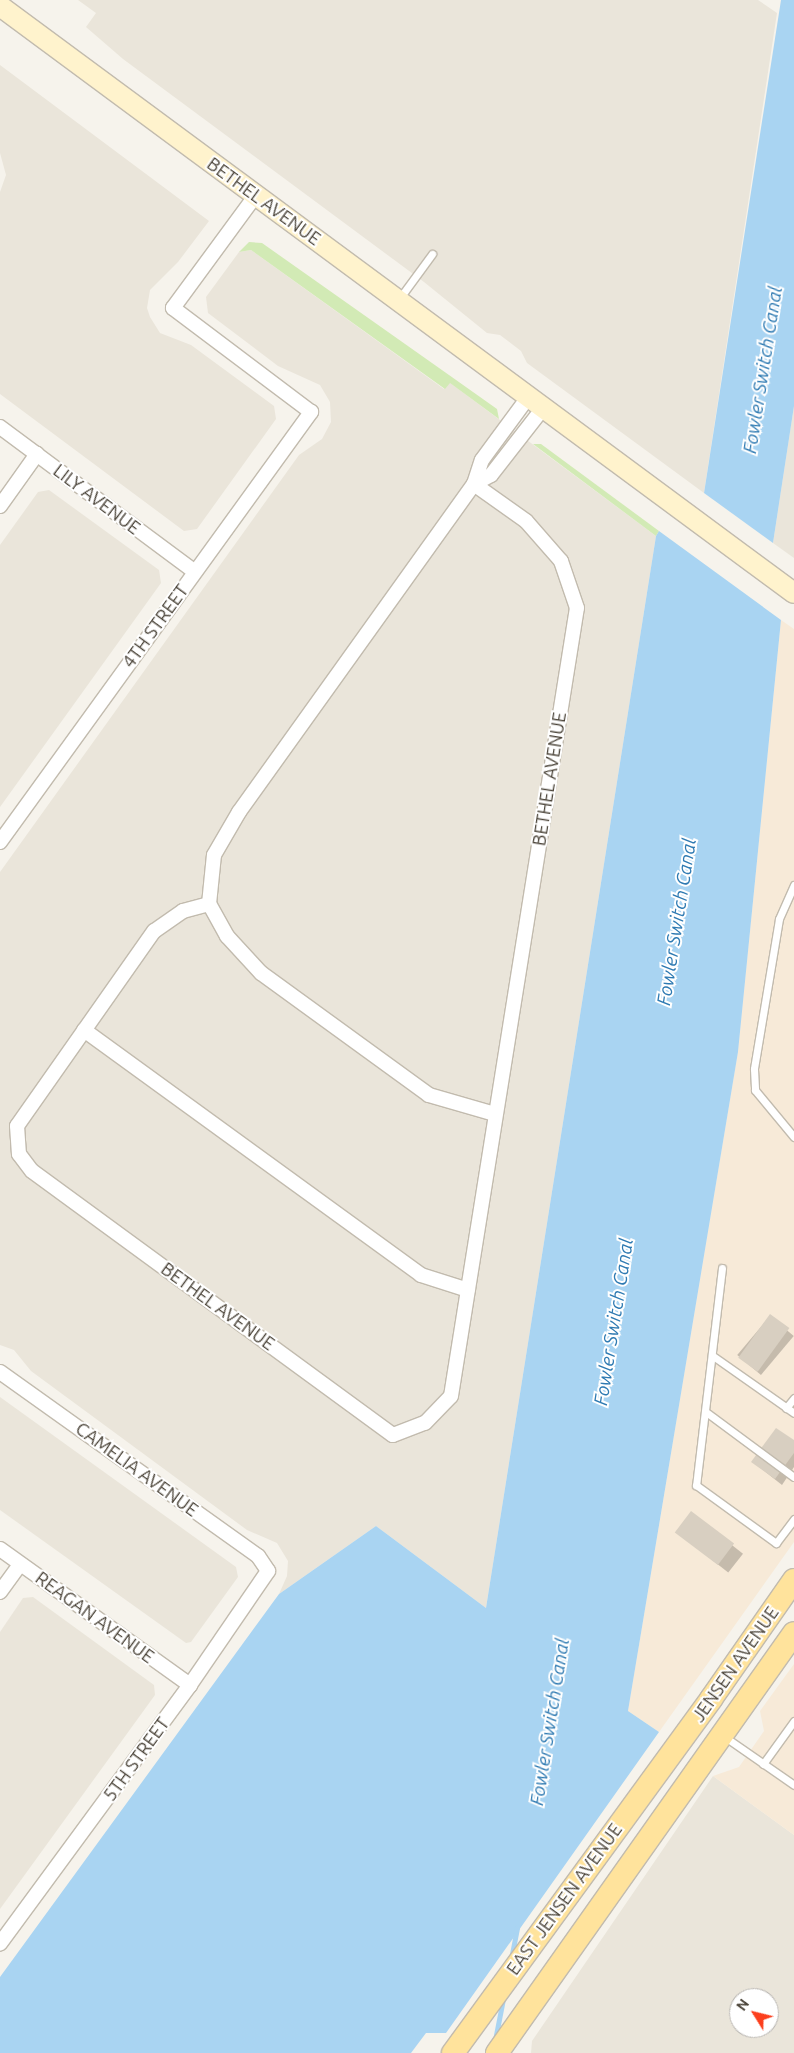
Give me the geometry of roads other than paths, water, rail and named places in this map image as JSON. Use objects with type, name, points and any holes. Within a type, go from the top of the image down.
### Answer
[{"type":"main road","name":"BETHEL AVENUE","points":[[6,7],[256,195],[794,593]]},
{"type":"main road","points":[[723,1735],[716,1723],[720,1707],[780,1621],[794,1581]]},
{"type":"main road","name":"JENSEN AVENUE","points":[[676,1747],[794,1581]]},
{"type":"main road","name":"JENSEN AVENUE","points":[[700,1767],[794,1633]]},
{"type":"main road","name":"EAST JENSEN AVENUE","points":[[453,2053],[545,1924],[676,1747]]},
{"type":"main road","name":"EAST JENSEN AVENUE","points":[[497,2053],[700,1767]]},
{"type":"street","name":"4TH STREET","points":[[0,842],[194,571],[311,412],[173,308],[256,195]]},
{"type":"street","points":[[495,1114],[429,1095],[262,973],[227,936],[209,904],[214,856],[239,812],[474,484],[491,475],[536,401]]},
{"type":"street","name":"LILY AVENUE","points":[[0,427],[194,571]]},
{"type":"street","points":[[0,506],[37,454]]},
{"type":"street","name":"BETHEL AVENUE","points":[[209,904],[183,911],[154,931],[17,1126],[19,1154],[32,1171],[392,1435],[425,1423],[451,1396],[577,608],[561,560],[526,521],[474,484]]},
{"type":"street","points":[[84,1030],[421,1275],[468,1290]]},
{"type":"street","name":"CAMELIA AVENUE","points":[[0,1372],[258,1556],[268,1571]]},
{"type":"street","name":"REAGAN AVENUE","points":[[0,1549],[190,1685]]},
{"type":"street","points":[[0,1592],[20,1564]]},
{"type":"street","name":"5TH STREET","points":[[0,1944],[190,1685],[268,1571]]},
{"type":"lane","points":[[398,300],[432,254]]},
{"type":"lane","points":[[794,885],[779,919],[754,1069],[755,1090],[794,1137]]},
{"type":"lane","points":[[722,1268],[713,1356],[696,1485],[776,1543],[794,1519]]},
{"type":"lane","points":[[713,1356],[794,1413]]},
{"type":"lane","points":[[786,1408],[794,1398]]},
{"type":"lane","points":[[706,1412],[794,1477]]},
{"type":"lane","points":[[764,1764],[794,1721]]},
{"type":"lane","points":[[723,1735],[794,1786]]},
{"type":"water","points":[[781,0],[794,0],[794,406],[773,543],[704,493]]},
{"type":"water","points":[[659,531],[781,620],[738,1052],[628,1711],[659,1732],[446,2033],[426,2033],[411,2053],[0,2053],[0,1977],[279,1594],[376,1526],[486,1608],[656,536]]},
{"type":"waterway","name":"Fowler Switch Canal","points":[[511,1959],[517,1928]]},
{"type":"waterway","name":"Fowler Switch Canal","points":[[495,2040],[503,1999]]}]
